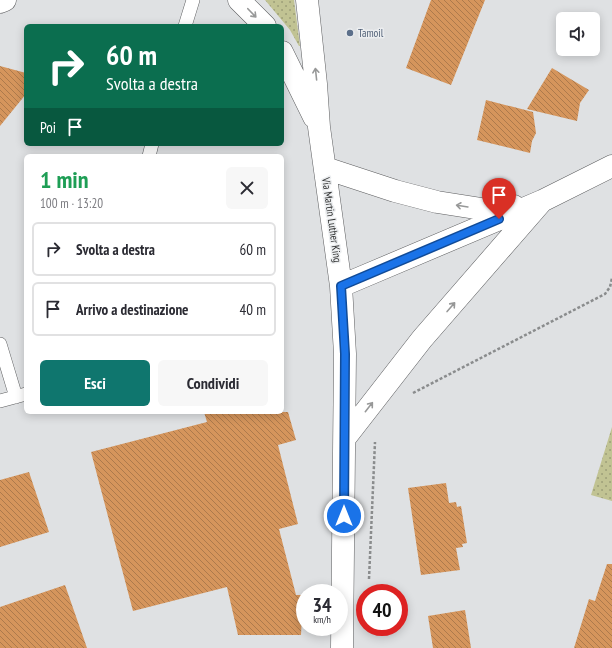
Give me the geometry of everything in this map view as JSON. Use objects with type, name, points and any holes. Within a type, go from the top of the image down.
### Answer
[{"type":"street","points":[[0,2],[5,0]]},
{"type":"street","points":[[239,0],[263,24]]},
{"type":"street","points":[[307,0],[316,76],[319,127]]},
{"type":"street","points":[[284,56],[319,127]]},
{"type":"street","name":"Via Martin Luther King","points":[[319,127],[341,286],[345,354],[342,648]]},
{"type":"street","points":[[341,286],[542,201],[612,166]]},
{"type":"street","points":[[325,168],[395,192],[437,202],[474,208],[488,210],[542,201]]},
{"type":"street","points":[[345,438],[422,339],[542,201]]},
{"type":"lane","points":[[186,24],[192,0]]},
{"type":"lane","points":[[0,344],[21,395],[0,401]]},
{"type":"path","points":[[410,395],[605,294],[610,287],[612,278]]},
{"type":"path","points":[[369,584],[375,438]]},
{"type":"green space","points":[[265,0],[294,0],[300,46],[290,30]]},
{"type":"green space","points":[[612,427],[612,501],[591,495]]},
{"type":"building","points":[[431,0],[485,0],[451,85],[406,68]]},
{"type":"building","points":[[0,66],[24,72],[24,96],[0,126]]},
{"type":"building","points":[[552,68],[589,90],[580,103],[577,121],[527,109]]},
{"type":"building","points":[[486,100],[533,112],[536,133],[532,141],[530,153],[477,140]]},
{"type":"building","points":[[284,412],[288,412],[296,440],[278,445],[298,524],[279,529],[296,595],[296,635],[238,635],[227,587],[133,611],[91,452],[207,422],[205,414],[284,414]]},
{"type":"building","points":[[29,472],[49,532],[0,547],[0,480]]},
{"type":"building","points":[[446,483],[449,503],[456,502],[457,507],[461,506],[467,543],[462,544],[463,547],[456,548],[460,570],[421,575],[408,488]]},
{"type":"building","points":[[607,564],[612,564],[612,648],[574,648],[589,599],[595,601]]},
{"type":"building","points":[[65,585],[87,648],[0,648],[0,607]]},
{"type":"building","points":[[465,610],[471,648],[433,648],[428,616]]},
{"type":"place","name":"Tamoil","points":[[350,33]]},
{"type":"route","points":[[344,516],[345,354],[341,286],[499,219]]}]
